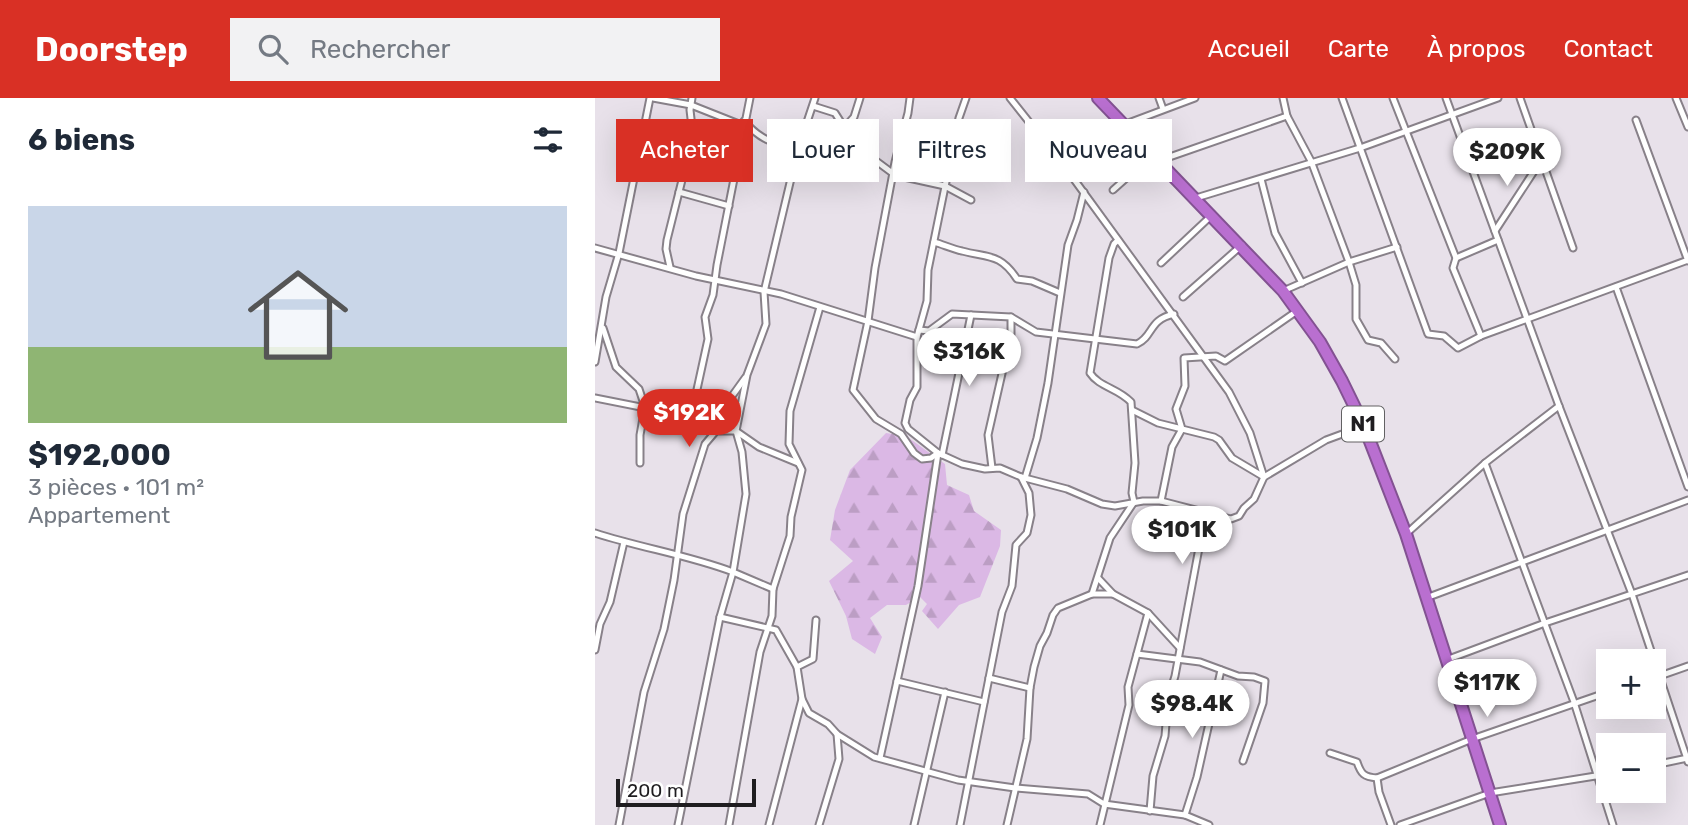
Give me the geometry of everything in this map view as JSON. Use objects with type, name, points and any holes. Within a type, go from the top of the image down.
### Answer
[{"type":"highway","name":"N1","points":[[1098,98],[1117,119]]},
{"type":"highway","name":"N1","points":[[1172,175],[1242,246],[1299,310],[1325,351],[1364,426],[1406,534],[1500,825]]},
{"type":"street","points":[[595,362],[606,297],[619,253],[651,98],[692,102],[732,119]]},
{"type":"street","points":[[747,119],[750,98]]},
{"type":"street","points":[[808,119],[814,98]]},
{"type":"street","points":[[852,119],[860,98]]},
{"type":"street","points":[[906,119],[910,98]]},
{"type":"street","points":[[966,98],[959,118],[928,270],[927,301],[918,334],[916,387],[909,400],[905,424],[908,429],[940,454],[962,464],[985,469],[1000,468],[1023,478],[1067,489],[1102,505],[1161,501],[1231,519],[1239,516],[1254,499],[1264,477],[1326,439],[1364,426]]},
{"type":"street","points":[[1010,98],[1027,119]]},
{"type":"street","points":[[1159,98],[1163,109]]},
{"type":"street","points":[[1138,119],[1195,98]]},
{"type":"street","points":[[1283,98],[1286,117],[1311,161],[1349,262],[1356,285],[1356,319],[1368,340],[1381,343],[1395,359]]},
{"type":"street","points":[[1342,98],[1428,334],[1444,336],[1458,348],[1481,336],[1688,261],[1636,120]]},
{"type":"street","points":[[1393,98],[1456,258],[1453,268],[1481,336]]},
{"type":"street","points":[[1446,98],[1559,406],[1632,594],[1649,649]]},
{"type":"street","points":[[1196,198],[1360,148],[1498,98]]},
{"type":"street","points":[[1520,98],[1573,248]]},
{"type":"street","points":[[1676,98],[1688,127]]},
{"type":"street","points":[[670,267],[667,240],[693,136],[692,102]]},
{"type":"street","points":[[813,106],[835,113],[839,119]]},
{"type":"street","points":[[1172,153],[1286,117]]},
{"type":"street","points":[[1495,231],[1542,159]]},
{"type":"street","points":[[1261,179],[1275,233],[1302,283]]},
{"type":"street","points":[[691,417],[708,339],[705,317],[716,280],[734,182]]},
{"type":"street","points":[[678,825],[720,617],[733,572],[746,494],[742,452],[736,431],[747,375],[766,324],[764,292],[790,182]]},
{"type":"street","points":[[893,182],[853,390],[876,419],[901,434],[914,453],[922,459],[940,454]]},
{"type":"street","points":[[927,182],[945,186],[971,200]]},
{"type":"street","points":[[1076,182],[1229,392],[1250,433],[1264,477]]},
{"type":"street","points":[[1113,190],[1124,182]]},
{"type":"street","points":[[679,192],[729,206]]},
{"type":"street","points":[[960,825],[1002,612],[1012,586],[1016,545],[1027,533],[1031,515],[1023,478],[1039,427],[1068,245],[1084,192]]},
{"type":"street","points":[[1161,263],[1212,215]]},
{"type":"street","points":[[1093,594],[1110,538],[1134,502],[1132,493],[1135,463],[1131,402],[1119,390],[1095,381],[1090,373],[1109,258],[1118,240]]},
{"type":"street","points":[[1456,258],[1498,240]]},
{"type":"street","points":[[934,242],[961,251],[991,256],[1002,261],[1017,279],[1032,281],[1060,293]]},
{"type":"street","points":[[1183,297],[1242,246]]},
{"type":"street","points":[[1283,291],[1349,262],[1397,247]]},
{"type":"street","points":[[595,248],[764,292],[781,294],[918,334],[929,331],[951,314],[1011,317],[1036,332],[1137,344],[1143,341],[1155,322],[1174,314]]},
{"type":"street","points":[[1616,287],[1688,487]]},
{"type":"street","points":[[729,825],[760,652],[772,616],[773,589],[790,536],[791,517],[802,470],[789,444],[790,411],[820,307]]},
{"type":"street","points":[[1161,501],[1172,447],[1182,429],[1176,409],[1185,386],[1184,358],[1216,356],[1225,360],[1299,310]]},
{"type":"street","points":[[880,758],[918,586],[940,454],[971,315]]},
{"type":"street","points":[[992,468],[988,435],[1011,334],[1011,317]]},
{"type":"street","points":[[602,326],[616,367],[639,389],[645,407],[640,435],[640,463]]},
{"type":"street","points":[[619,825],[644,692],[664,629],[683,514],[705,444],[716,431],[716,417],[747,375]]},
{"type":"street","points":[[595,398],[691,417],[716,431],[736,431],[759,447],[798,463]]},
{"type":"street","points":[[1406,534],[1485,463],[1559,406]]},
{"type":"street","points":[[1132,410],[1158,422],[1214,437],[1232,458],[1264,477]]},
{"type":"street","points":[[1485,463],[1574,702],[1596,770]]},
{"type":"street","points":[[1426,598],[1688,500]]},
{"type":"street","points":[[1150,811],[1153,776],[1165,736],[1168,699],[1202,533],[1215,515]]},
{"type":"street","points":[[595,533],[677,554],[733,572],[773,589]]},
{"type":"street","points":[[595,650],[624,542]]},
{"type":"street","points":[[1446,660],[1545,623],[1688,575]]},
{"type":"street","points":[[1098,578],[1113,594],[1148,613],[1180,648]]},
{"type":"street","points":[[1007,825],[1027,739],[1030,688],[1040,646],[1053,615],[1058,608],[1093,594],[1113,594]]},
{"type":"street","points":[[1100,825],[1129,705],[1128,687],[1148,613]]},
{"type":"street","points":[[720,617],[776,630],[797,667],[802,698],[809,713],[828,724],[837,734],[880,758],[969,781],[1088,794],[1104,804],[1185,816],[1209,825]]},
{"type":"street","points":[[797,667],[813,659],[816,620]]},
{"type":"street","points":[[1137,654],[1200,662],[1238,676],[1265,681],[1267,685],[1263,703],[1243,761]]},
{"type":"street","points":[[1666,674],[1688,666]]},
{"type":"street","points":[[1185,816],[1221,670]]},
{"type":"street","points":[[989,678],[1030,688]]},
{"type":"street","points":[[897,681],[984,702]]},
{"type":"street","points":[[915,825],[945,692]]},
{"type":"street","points":[[1330,753],[1357,762],[1361,773],[1366,777],[1377,778],[1472,739],[1596,696]]},
{"type":"street","points":[[769,825],[802,698]]},
{"type":"street","points":[[1666,701],[1688,760],[1666,763]]},
{"type":"street","points":[[819,825],[839,759],[837,734]]},
{"type":"street","points":[[1400,825],[1490,793],[1596,776]]},
{"type":"street","points":[[1377,778],[1391,825]]},
{"type":"street","points":[[1606,803],[1613,825]]},
{"type":"green space","points":[[886,433],[906,436],[945,464],[947,485],[969,495],[974,511],[1001,530],[1000,546],[980,597],[959,605],[938,629],[922,611],[927,604],[920,597],[906,605],[887,605],[870,618],[882,637],[875,654],[852,639],[846,616],[829,581],[853,561],[830,540],[835,510],[850,470]]}]
